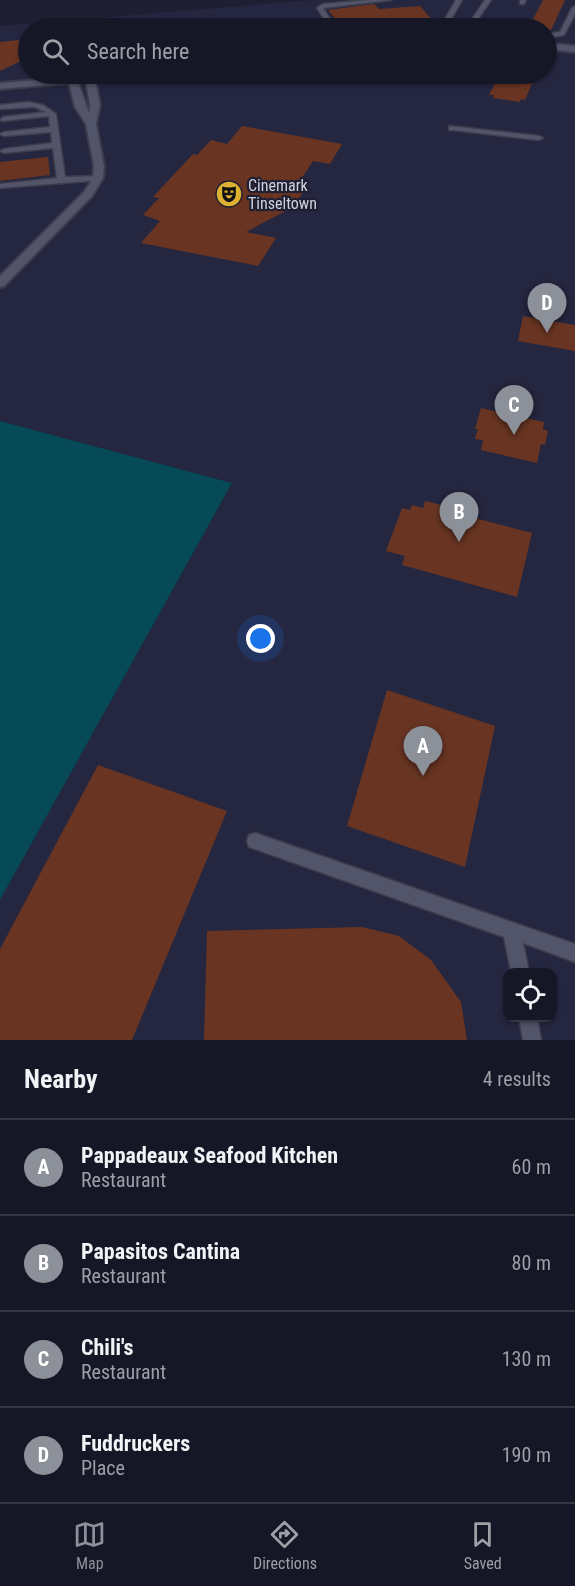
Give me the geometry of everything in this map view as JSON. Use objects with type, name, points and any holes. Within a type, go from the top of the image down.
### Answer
[{"type":"street","points":[[557,47],[575,49]]},
{"type":"street","points":[[557,55],[575,56]]},
{"type":"street","points":[[0,86],[24,84]]},
{"type":"street","points":[[0,284],[88,194],[98,178],[99,166],[91,124],[80,107],[74,84]]},
{"type":"street","points":[[91,84],[95,105],[91,124]]},
{"type":"lane","points":[[326,18],[320,8],[323,6],[388,0]]},
{"type":"lane","points":[[449,18],[459,0]]},
{"type":"lane","points":[[475,18],[488,0]]},
{"type":"lane","points":[[557,35],[562,34],[574,12]]},
{"type":"lane","points":[[0,107],[37,104],[46,107],[52,114],[61,180]]},
{"type":"lane","points":[[3,119],[52,114]]},
{"type":"lane","points":[[452,128],[539,138]]},
{"type":"lane","points":[[4,134],[54,129]]},
{"type":"lane","points":[[4,151],[56,145]]},
{"type":"lane","points":[[0,186],[98,178]]},
{"type":"lane","points":[[255,841],[512,933],[575,953]]},
{"type":"lane","points":[[512,933],[519,968]]},
{"type":"lane","points":[[529,1022],[532,1040]]},
{"type":"shaded area","points":[[314,0],[575,0],[575,1040],[0,1040],[0,900],[232,483],[0,421],[0,26],[18,25],[18,84],[557,84],[557,18],[97,18]]},
{"type":"shaded area","points":[[0,421],[232,483],[0,900]]},
{"type":"building","points":[[543,0],[565,0],[557,18],[534,18]]},
{"type":"building","points":[[374,4],[379,9],[420,6],[430,18],[335,18],[328,10]]},
{"type":"building","points":[[18,40],[18,62],[0,71],[0,42]]},
{"type":"building","points":[[495,84],[532,84],[525,100],[521,99],[520,102],[493,98],[494,95],[489,95]]},
{"type":"building","name":"Cinemark Tinseltown","points":[[242,126],[342,144],[330,164],[313,161],[302,178],[304,191],[293,207],[246,232],[276,238],[258,266],[141,243],[160,221],[143,215],[159,198],[153,197],[193,154],[197,155],[211,140],[227,144]]},
{"type":"building","points":[[48,157],[50,175],[0,181],[0,162]]},
{"type":"building","points":[[523,316],[575,325],[575,351],[518,341]]},
{"type":"building","points":[[481,408],[544,422],[543,429],[548,431],[545,445],[541,444],[537,463],[481,450],[483,440],[475,439],[478,429],[475,429]]},
{"type":"building","points":[[425,501],[458,509],[456,513],[532,533],[517,597],[402,565],[405,556],[386,551],[402,508],[410,510],[412,505],[423,508]]},
{"type":"building","points":[[387,690],[495,726],[465,867],[347,826]]},
{"type":"building","points":[[98,765],[227,811],[132,1040],[0,1040],[0,949]]},
{"type":"building","points":[[362,927],[399,936],[431,960],[461,1002],[467,1040],[204,1040],[207,931]]},
{"type":"place","name":"Cinemark Tinseltown","points":[[229,194]]},
{"type":"place","name":"Fuddruckers","points":[[547,333]]},
{"type":"place","name":"Chili's","points":[[514,435]]},
{"type":"place","name":"Papasitos Cantina","points":[[459,542]]},
{"type":"place","name":"Pappadeaux Seafood Kitchen","points":[[423,776]]}]
